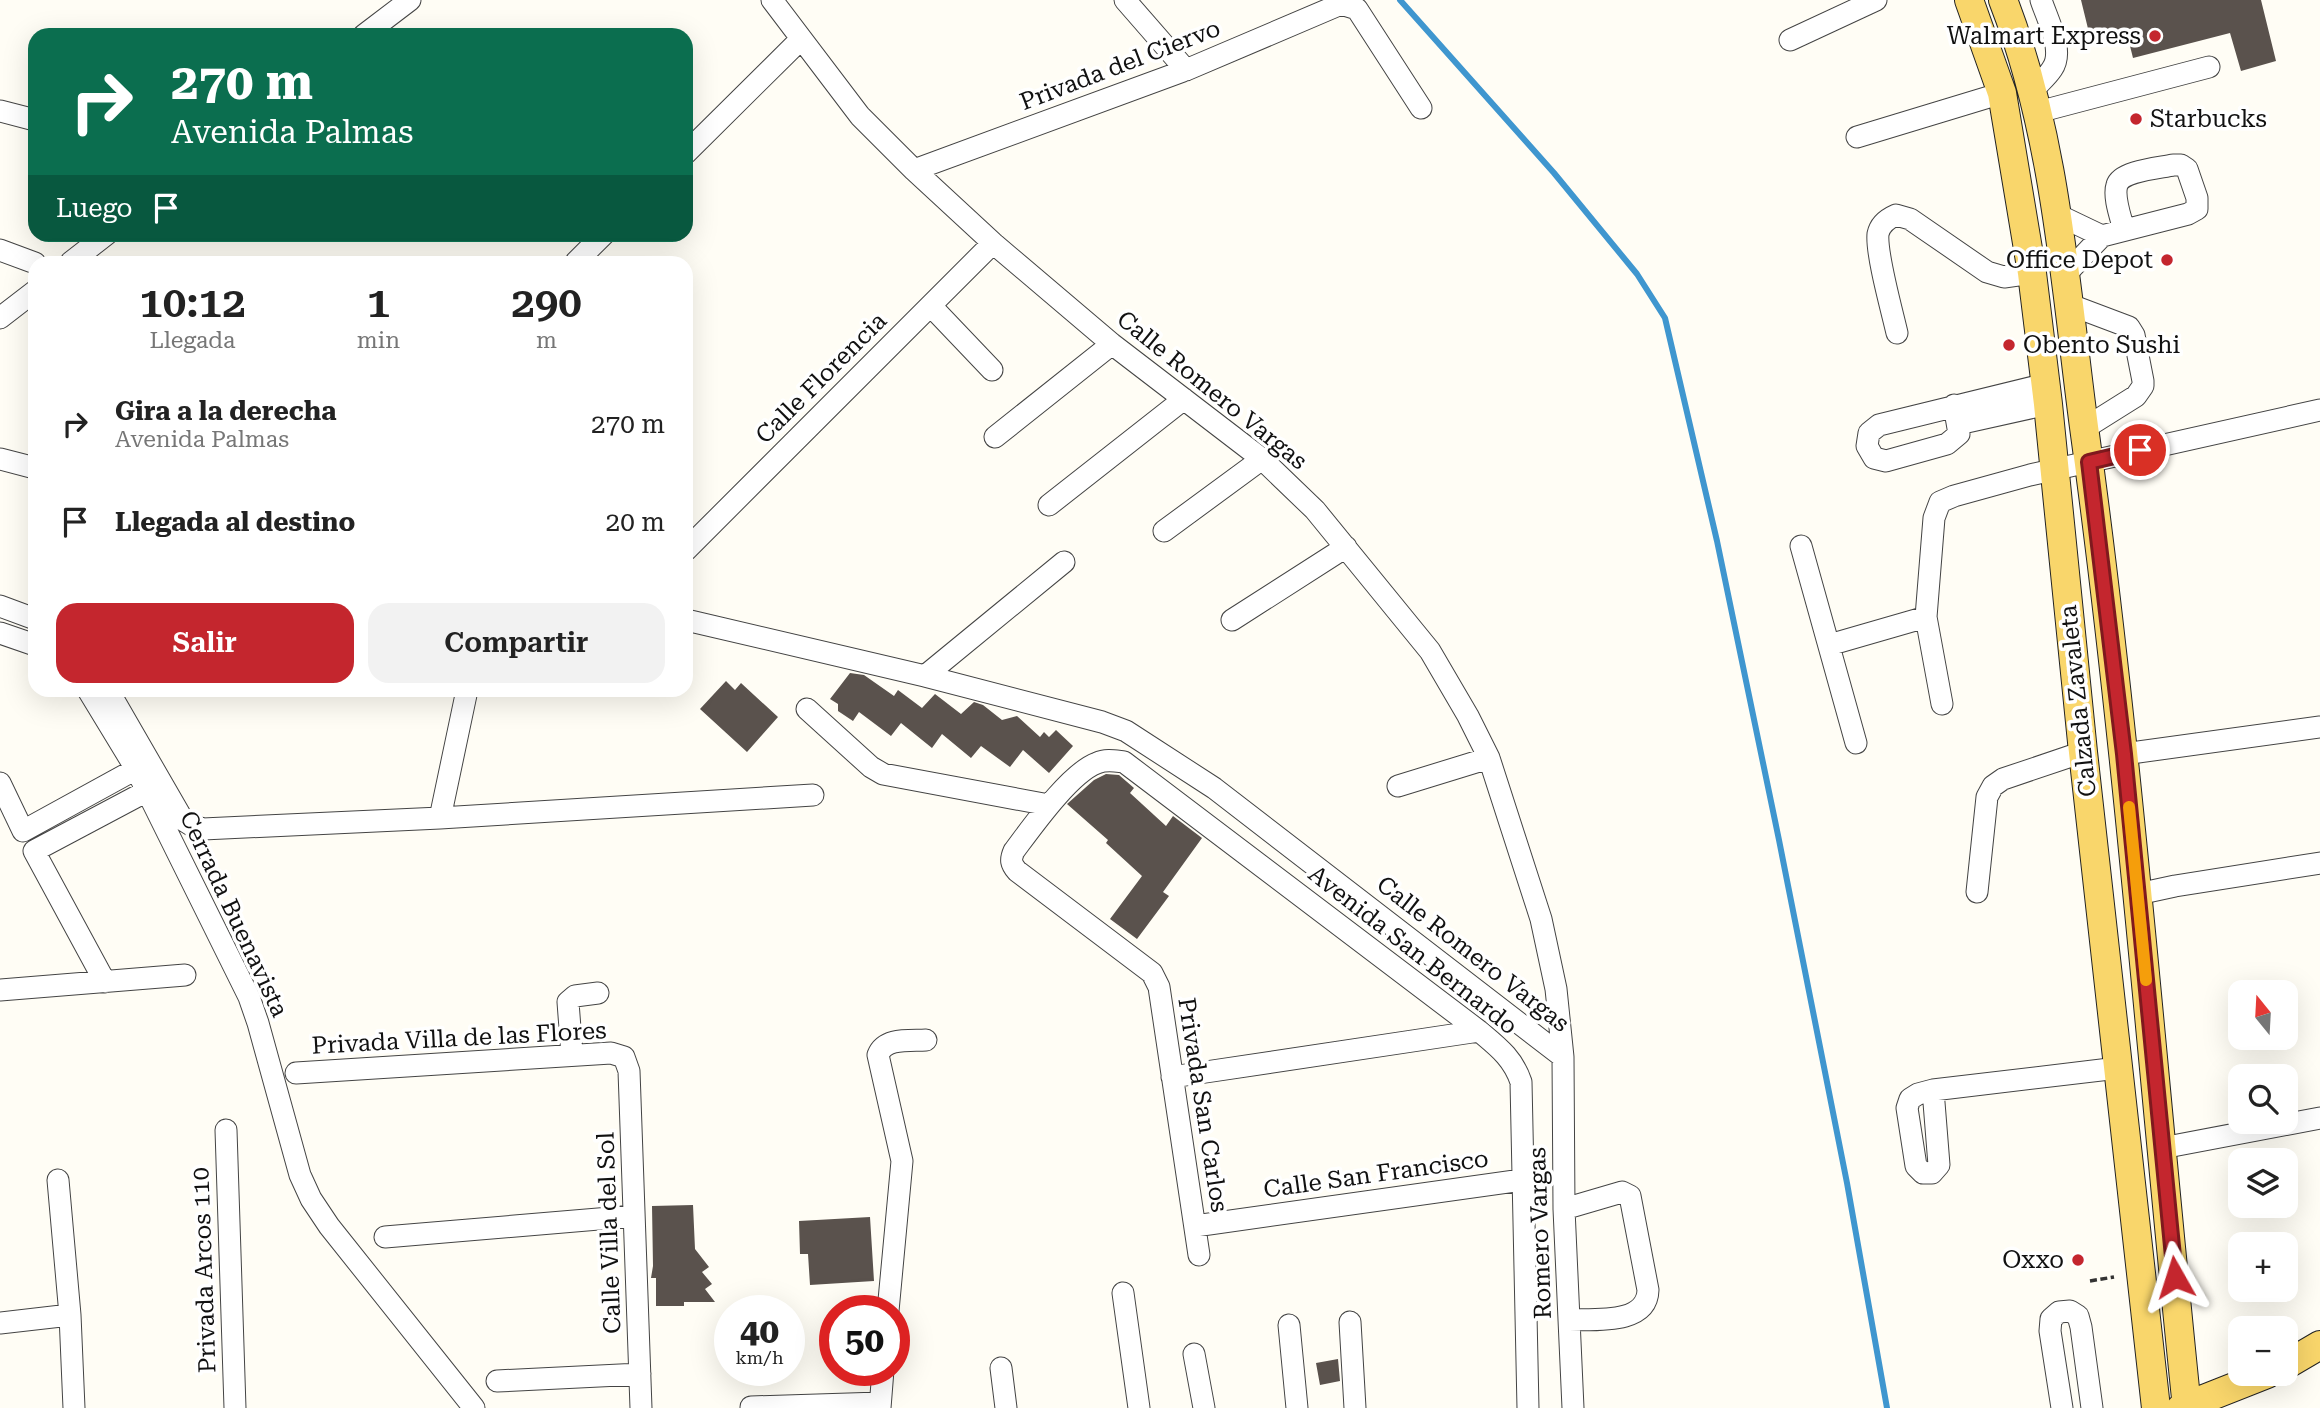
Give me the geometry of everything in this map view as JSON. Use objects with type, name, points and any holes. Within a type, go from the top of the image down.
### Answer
[{"type":"main road","name":"Calzada Zavaleta","points":[[1969,0],[2002,93],[2032,273],[2056,470],[2083,752],[2106,1068],[2156,1408]]},
{"type":"main road","name":"Calzada Zavaleta","points":[[2003,0],[2036,101],[2056,214],[2085,428],[2124,754],[2185,1408]]},
{"type":"main road","points":[[2298,1358],[2320,1345]]},
{"type":"main road","points":[[2185,1408],[2238,1386]]},
{"type":"street","points":[[373,28],[410,0]]},
{"type":"street","name":"Calle Romero Vargas","points":[[772,0],[860,116],[914,170],[993,243],[1112,344],[1262,458],[1315,510],[1430,652],[1489,758],[1541,919],[1556,989],[1563,1057]]},
{"type":"street","points":[[1125,0],[1186,71]]},
{"type":"street","points":[[1790,40],[1876,0]]},
{"type":"street","points":[[2036,101],[2057,57],[2041,0]]},
{"type":"street","name":"Privada del Ciervo","points":[[914,170],[1186,71],[1341,4],[1357,9],[1421,108]]},
{"type":"street","points":[[693,146],[801,39]]},
{"type":"street","points":[[2036,101],[2209,67]]},
{"type":"street","points":[[1857,137],[2002,93]]},
{"type":"street","points":[[0,111],[28,118]]},
{"type":"street","points":[[2056,214],[2102,236]]},
{"type":"street","points":[[1897,333],[1878,233],[1885,220],[1896,215],[1910,219],[1987,272],[2004,276],[2032,273]]},
{"type":"street","points":[[2064,276],[2102,236],[2124,230]]},
{"type":"street","points":[[79,256],[97,242]]},
{"type":"street","points":[[582,256],[596,242]]},
{"type":"street","name":"Calle Florencia","points":[[693,543],[993,243]]},
{"type":"street","points":[[0,250],[28,260]]},
{"type":"street","points":[[0,318],[28,296]]},
{"type":"street","points":[[2068,304],[2129,327],[2134,335],[2143,380],[2136,396],[2085,428]]},
{"type":"street","points":[[931,306],[992,370]]},
{"type":"street","points":[[995,437],[1112,344]]},
{"type":"street","points":[[1956,414],[2047,394]]},
{"type":"street","points":[[1049,505],[1184,400]]},
{"type":"street","points":[[1942,704],[1926,617],[1934,518],[1940,502],[1954,496],[2089,462],[2320,410]]},
{"type":"street","points":[[1164,531],[1262,458]]},
{"type":"street","points":[[0,459],[28,466]]},
{"type":"street","points":[[1801,546],[1856,743]]},
{"type":"street","points":[[1232,620],[1346,547]]},
{"type":"street","points":[[925,676],[1064,562]]},
{"type":"street","points":[[0,606],[28,616]]},
{"type":"street","points":[[1829,645],[1926,617]]},
{"type":"street","name":"Calle Romero Vargas","points":[[693,622],[925,676],[1102,722],[1126,731],[1224,795],[1563,1057]]},
{"type":"street","points":[[0,633],[28,643]]},
{"type":"street","name":"Cerrada Buenavista","points":[[92,697],[147,790],[254,1010],[293,1153],[311,1199],[329,1226],[474,1408]]},
{"type":"street","points":[[112,697],[183,820],[203,829],[440,818],[813,795]]},
{"type":"street","points":[[440,818],[466,697]]},
{"type":"street","points":[[807,709],[883,774],[1049,805]]},
{"type":"street","points":[[2124,754],[2320,727]]},
{"type":"street","points":[[1977,892],[1987,797],[1993,786],[2003,779],[2083,752]]},
{"type":"street","points":[[1398,786],[1489,758]]},
{"type":"street","name":"Avenida San Bernardo","points":[[1049,805],[1086,768],[1098,762],[1124,762],[1506,1053],[1516,1066],[1521,1082],[1528,1408]]},
{"type":"street","points":[[0,783],[23,831],[136,769]]},
{"type":"street","points":[[105,982],[34,851],[147,790]]},
{"type":"street","name":"Privada San Carlos","points":[[1049,805],[1014,851],[1012,865],[1017,872],[1152,973],[1159,986],[1199,1255]]},
{"type":"street","points":[[169,836],[191,825]]},
{"type":"street","points":[[2138,894],[2320,863]]},
{"type":"street","points":[[0,990],[185,975]]},
{"type":"street","points":[[572,1055],[568,1002],[575,996],[598,993]]},
{"type":"street","points":[[1172,1077],[1479,1031]]},
{"type":"street","points":[[889,1295],[902,1161],[878,1055],[881,1047],[888,1043],[926,1040]]},
{"type":"street","name":"Privada Villa de las Flores","points":[[296,1073],[611,1053],[624,1057]]},
{"type":"street","name":"Calle Villa del Sol","points":[[624,1057],[629,1071],[641,1408]]},
{"type":"street","name":"Romero Vargas","points":[[1563,1057],[1564,1209],[1573,1408]]},
{"type":"street","points":[[1926,1092],[2106,1068]]},
{"type":"street","points":[[2162,1148],[2320,1118]]},
{"type":"street","name":"Privada Arcos 110","points":[[226,1130],[235,1408]]},
{"type":"street","points":[[58,1180],[70,1315],[74,1408]]},
{"type":"street","name":"Calle San Francisco","points":[[1195,1226],[1522,1180]]},
{"type":"street","points":[[1564,1209],[1622,1192],[1630,1196],[1648,1290],[1648,1300],[1636,1313],[1604,1319],[1569,1320]]},
{"type":"street","points":[[385,1237],[635,1216]]},
{"type":"street","points":[[1123,1293],[1139,1408]]},
{"type":"street","points":[[2062,1408],[2050,1331],[2051,1320],[2059,1312],[2070,1311],[2078,1317],[2081,1327],[2092,1408]]},
{"type":"street","points":[[0,1323],[70,1315]]},
{"type":"street","points":[[1350,1322],[1355,1408]]},
{"type":"street","points":[[1289,1325],[1297,1408]]},
{"type":"street","points":[[1194,1354],[1204,1408]]},
{"type":"street","points":[[1001,1368],[1006,1408]]},
{"type":"street","points":[[497,1381],[640,1374]]},
{"type":"street","points":[[751,1408],[880,1406],[882,1386]]},
{"type":"path","points":[[2090,1281],[2114,1277]]},
{"type":"building","name":"Walmart Express","points":[[2081,0],[2261,0],[2276,61],[2241,71],[2230,33],[2133,58],[2128,38],[2092,45]]},
{"type":"building","points":[[850,673],[864,675],[894,696],[898,690],[922,708],[935,694],[961,714],[974,702],[983,705],[1002,720],[1017,716],[1040,737],[1044,732],[1049,737],[1056,730],[1073,746],[1049,773],[1023,750],[1010,767],[981,746],[971,758],[942,734],[932,748],[901,723],[891,736],[859,712],[853,721],[838,711],[838,704],[830,699]]},
{"type":"building","points":[[726,681],[735,690],[741,683],[778,717],[747,752],[700,709]]},
{"type":"building","points":[[1106,774],[1119,775],[1134,788],[1130,793],[1166,826],[1173,816],[1202,838],[1163,892],[1169,896],[1137,939],[1110,919],[1142,876],[1106,843],[1108,840],[1067,804],[1094,780]]},
{"type":"building","points":[[693,1205],[695,1249],[709,1267],[702,1272],[712,1284],[705,1289],[714,1302],[656,1306],[656,1278],[651,1278],[652,1206]]},
{"type":"building","points":[[870,1217],[874,1281],[810,1285],[808,1254],[800,1254],[799,1221]]},
{"type":"building","points":[[1338,1359],[1340,1381],[1320,1385],[1316,1363]]},
{"type":"waterway","points":[[1400,0],[1554,173],[1637,274],[1665,318],[1717,541],[1779,840],[1847,1183],[1887,1408]]},
{"type":"slow traffic","points":[[2129,807],[2146,980]]},
{"type":"place","name":"Walmart Express","points":[[2155,36]]},
{"type":"place","name":"Starbucks","points":[[2136,119]]},
{"type":"place","name":"Office Depot","points":[[2167,260]]},
{"type":"place","name":"Obento Sushi","points":[[2009,345]]},
{"type":"place","name":"Oxxo","points":[[2078,1260]]},
{"type":"route","points":[[2140,450],[2089,462],[2124,754],[2175,1277]]}]
